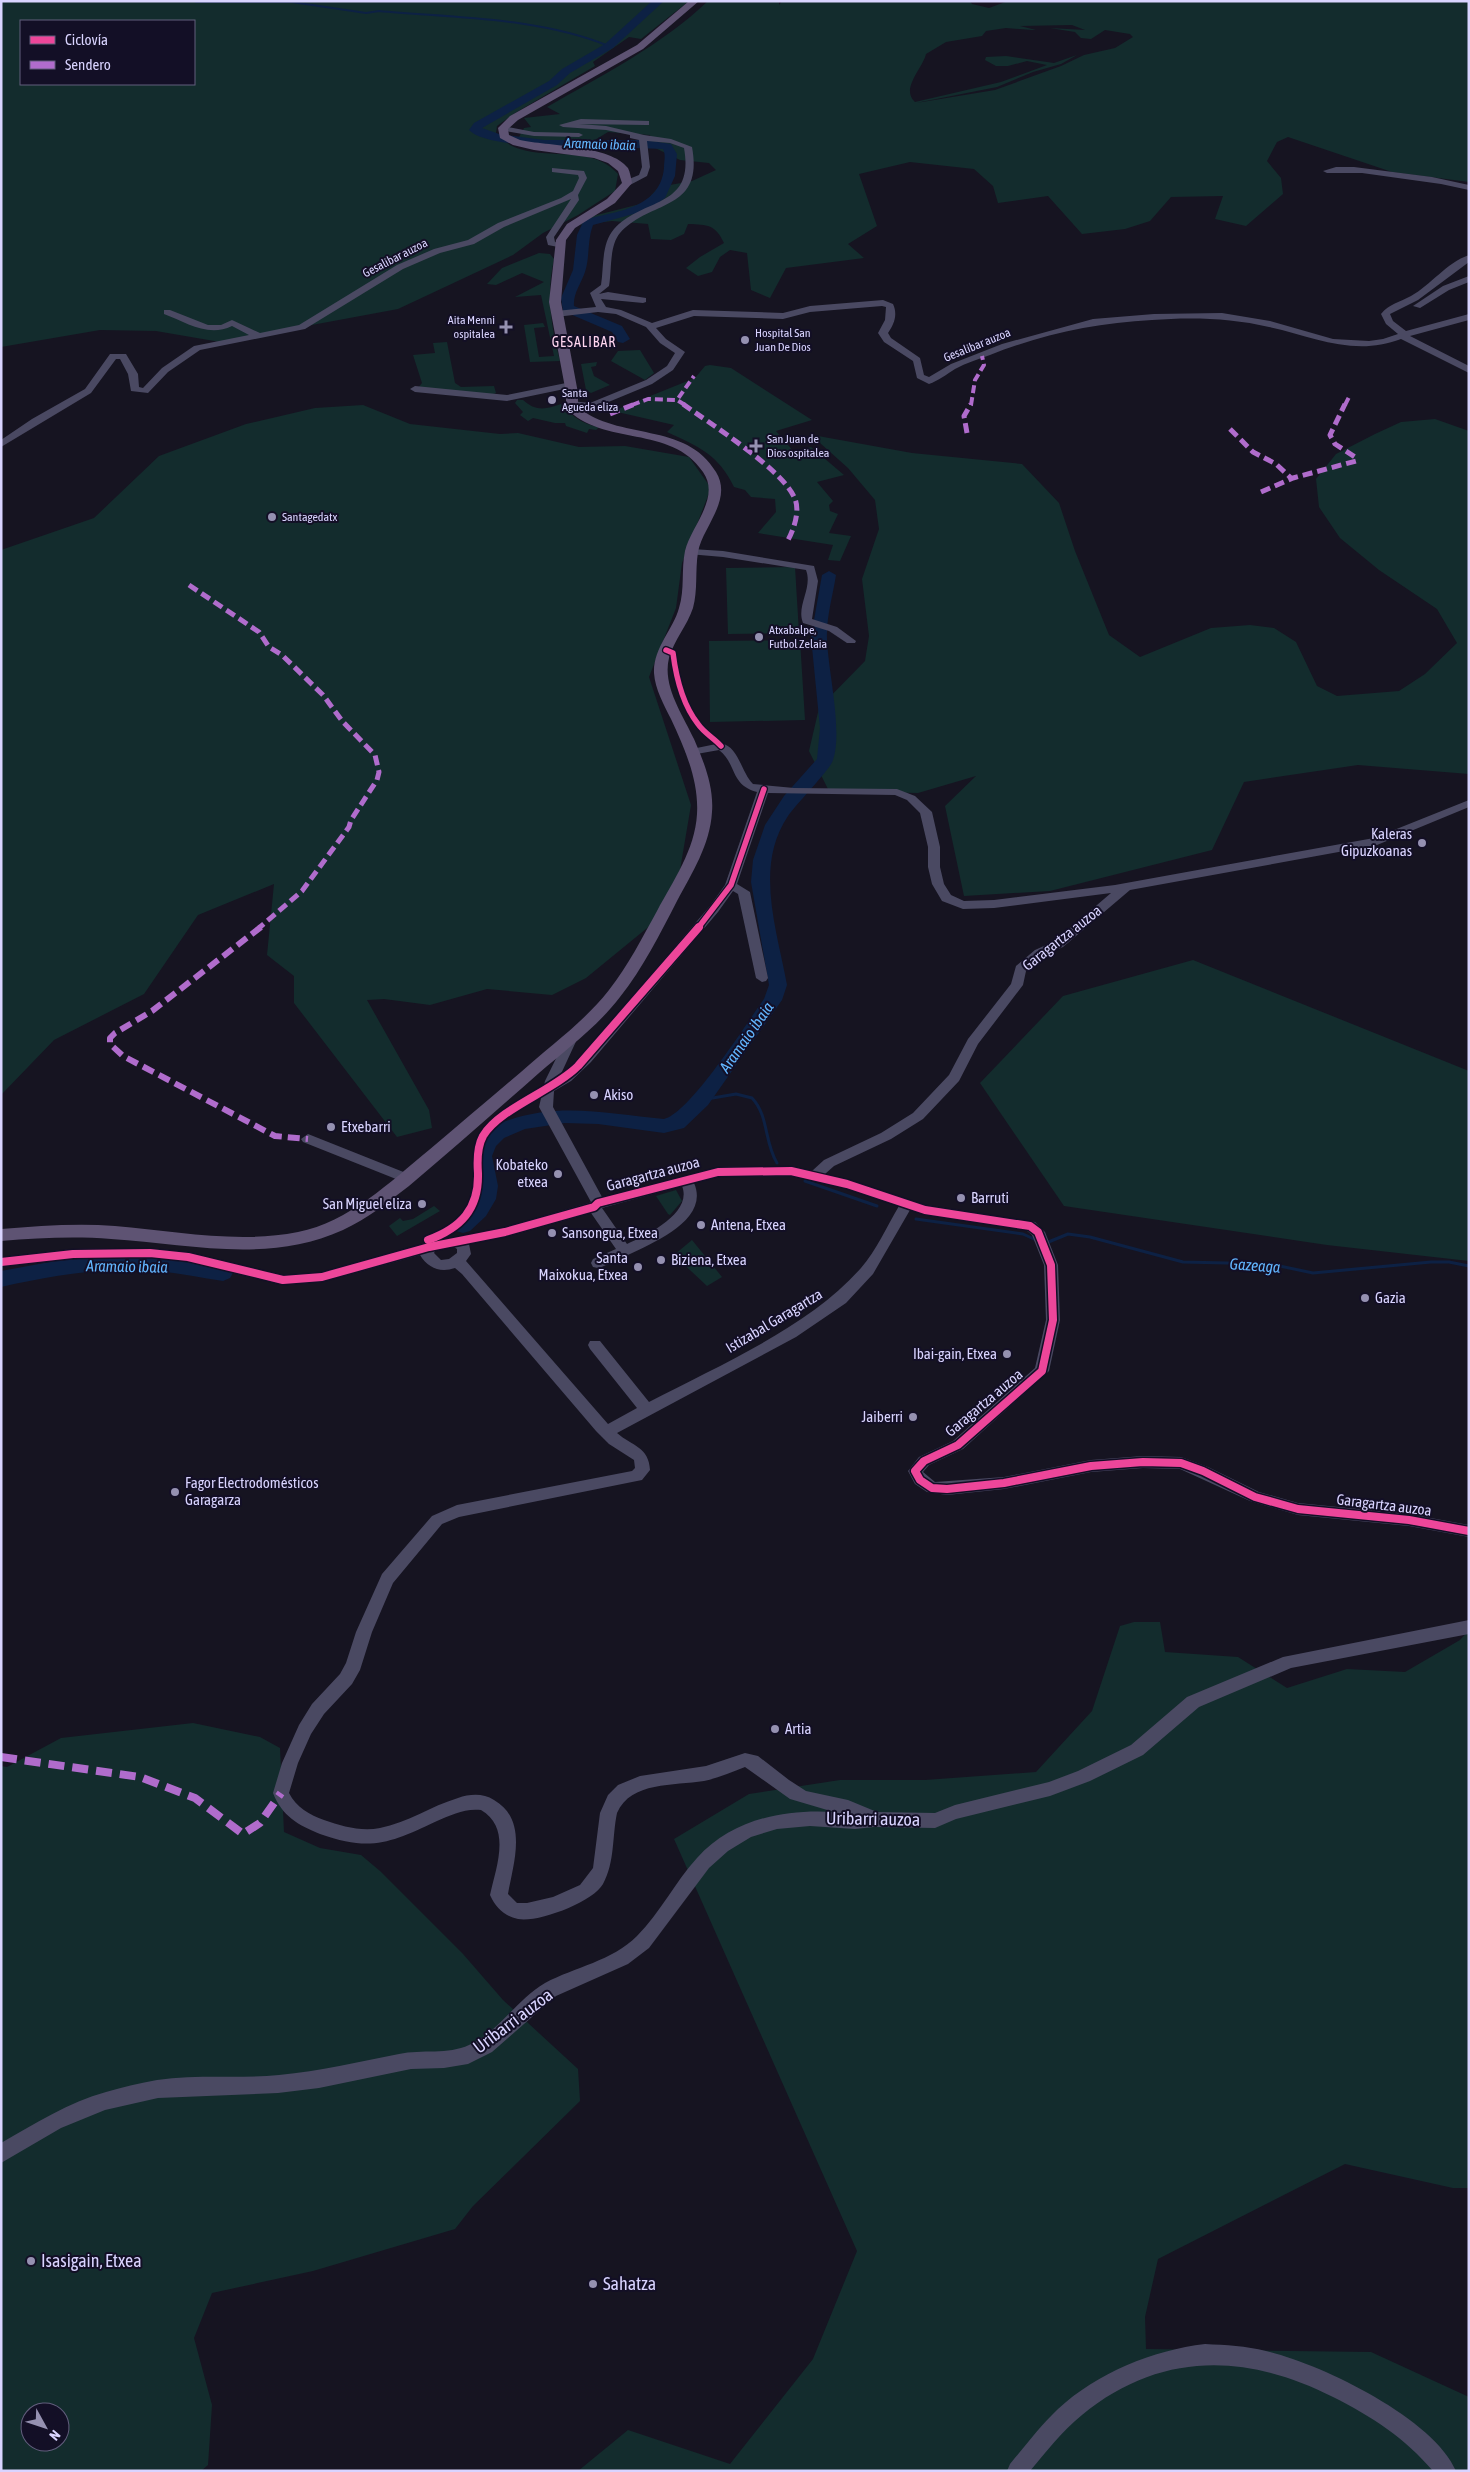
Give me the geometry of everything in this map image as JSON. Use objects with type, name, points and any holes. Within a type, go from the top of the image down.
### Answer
[{"type":"main road","points":[[1,1235],[47,1232],[108,1232],[224,1243],[259,1244],[283,1242],[305,1237],[343,1224],[367,1210],[406,1178],[573,1035],[606,1004],[640,955],[692,860],[704,823],[705,803],[702,781],[692,752],[666,694],[661,666],[664,654],[688,604],[692,552],[700,527],[711,508],[717,488],[712,475],[701,460],[682,446],[664,439],[583,420],[575,413],[571,404],[571,384],[562,313],[560,246],[563,235],[571,226],[612,201],[627,183],[624,170],[608,158],[507,136],[514,118],[640,47],[695,1]]},
{"type":"street","points":[[627,183],[643,176],[646,167],[642,139],[638,137],[640,135],[606,128],[563,125],[581,121],[646,123]]},
{"type":"street","points":[[507,136],[599,134],[671,141],[688,147],[693,162],[688,178],[672,198],[616,232],[608,253],[605,286],[594,295]]},
{"type":"street","points":[[1327,171],[1356,168],[1396,176],[1444,180],[1469,188]]},
{"type":"street","points":[[554,170],[582,174],[580,187],[574,194],[575,200],[550,237],[551,243],[560,246]]},
{"type":"street","name":"Gesalibar auzoa","points":[[1,444],[35,421],[88,391],[113,356],[123,356],[133,374],[134,389],[142,391],[177,360],[197,348],[302,327],[400,267],[436,251],[471,242],[501,225],[574,194]]},
{"type":"street","points":[[1469,258],[1446,271],[1418,296],[1390,309],[1385,314],[1389,322],[1406,335],[1469,370]]},
{"type":"street","points":[[1406,335],[1409,331],[1394,320],[1395,314],[1423,304],[1446,288],[1469,279]]},
{"type":"street","points":[[594,295],[643,300]]},
{"type":"street","points":[[594,295],[602,309]]},
{"type":"street","name":"Gesalibar auzoa","points":[[652,326],[693,313],[783,316],[810,309],[883,304],[890,306],[891,311],[888,325],[883,333],[887,340],[917,360],[920,376],[929,381],[954,366],[1005,346],[1093,322],[1154,317],[1222,316],[1270,324],[1314,338],[1344,343],[1369,344],[1385,342],[1406,335]]},
{"type":"street","points":[[562,313],[602,309],[618,312],[652,326],[663,341],[680,352],[670,368],[649,382],[591,406],[571,404]]},
{"type":"street","points":[[167,312],[205,328],[216,329],[232,323],[257,335]]},
{"type":"street","points":[[1406,335],[1469,317]]},
{"type":"street","points":[[415,389],[507,398],[571,384]]},
{"type":"street","points":[[692,552],[743,557],[810,568],[813,589],[806,616],[807,621],[844,635],[850,641]]},
{"type":"street","points":[[692,752],[721,746],[730,751],[744,781],[750,787],[787,790],[897,792],[912,798],[926,812],[931,828],[938,884],[946,898],[963,905],[994,904],[1128,886],[1377,841],[1469,803]]},
{"type":"street","points":[[548,1089],[566,1078],[586,1059],[714,909],[731,885],[764,789]]},
{"type":"street","points":[[731,885],[744,892],[762,978]]},
{"type":"street","name":"Garagartza auzoa","points":[[816,1176],[828,1163],[843,1154],[886,1136],[918,1116],[954,1078],[973,1042],[1017,985],[1020,969],[1039,953],[1059,944],[1128,886]]},
{"type":"street","points":[[573,1035],[544,1099],[549,1117],[613,1237],[625,1250]]},
{"type":"street","points":[[308,1139],[406,1178]]},
{"type":"street","name":"Garagartza auzoa","points":[[1,1262],[72,1254],[150,1253],[188,1257],[283,1280],[322,1278],[430,1247],[472,1239],[718,1172],[791,1171],[816,1176],[949,1215],[993,1219],[1030,1226],[1038,1232],[1052,1265],[1053,1320],[1042,1371],[958,1445],[924,1461],[915,1471],[920,1480],[932,1488],[974,1488],[1004,1484],[1091,1466],[1143,1462],[1181,1463],[1203,1470],[1255,1498],[1298,1509],[1409,1520],[1469,1532]]},
{"type":"street","points":[[598,1263],[654,1236],[681,1215],[688,1204],[691,1194],[686,1180]]},
{"type":"street","name":"Istizabal Garagartza","points":[[606,1432],[791,1333],[841,1299],[868,1270],[907,1204]]},
{"type":"street","points":[[430,1247],[427,1254],[436,1264],[443,1266],[457,1262],[465,1250],[456,1241]]},
{"type":"street","points":[[457,1262],[467,1270],[606,1432],[615,1440],[640,1454],[644,1462],[643,1470],[638,1476],[457,1511],[437,1520],[390,1573],[375,1605],[349,1674],[318,1709],[301,1737],[290,1762],[281,1793],[289,1808],[301,1817],[336,1832],[378,1837],[397,1833],[459,1805],[480,1802],[498,1813],[506,1824],[508,1839],[499,1895],[508,1908],[516,1912],[528,1912],[578,1896],[594,1883],[601,1870],[604,1855],[608,1808],[612,1801],[627,1788],[639,1784],[707,1773],[746,1760],[752,1761],[793,1792],[804,1797],[862,1811],[874,1819]]},
{"type":"street","points":[[595,1345],[647,1410]]},
{"type":"street","name":"Uribarri auzoa","points":[[1,2154],[54,2122],[96,2105],[158,2089],[278,2084],[319,2079],[411,2060],[444,2059],[468,2055],[486,2046],[550,1990],[622,1958],[648,1935],[703,1863],[722,1846],[746,1831],[785,1820],[810,1818],[855,1821],[874,1819],[896,1821],[935,1820],[955,1812],[1050,1789],[1084,1776],[1137,1750],[1193,1702],[1289,1662],[1469,1626]]},
{"type":"street","points":[[1017,2471],[1050,2430],[1085,2400],[1119,2380],[1154,2365],[1204,2354],[1252,2358],[1282,2364],[1322,2379],[1407,2429],[1446,2471]]},
{"type":"green space","points":[[1,1],[689,1],[641,39],[629,37],[593,62],[595,66],[515,113],[497,126],[496,133],[508,144],[523,150],[590,158],[605,163],[618,174],[615,191],[578,215],[543,233],[513,255],[398,309],[220,342],[156,331],[100,330],[1,347]]},
{"type":"green space","points":[[708,1],[779,1],[779,5],[782,1],[970,1],[972,4],[989,8],[1008,1],[1469,1],[1469,182],[1392,172],[1288,137],[1277,142],[1267,161],[1281,178],[1283,194],[1246,226],[1215,219],[1223,196],[1171,197],[1150,221],[1125,229],[1082,234],[1048,196],[998,203],[993,186],[974,169],[910,162],[859,174],[877,226],[848,244],[864,258],[786,268],[770,298],[751,290],[747,253],[730,250],[720,257],[712,272],[698,276],[686,268],[724,243],[717,232],[710,227],[688,224],[684,234],[671,240],[651,239],[648,224],[612,221],[580,225],[593,216],[644,203],[659,187],[692,181],[716,170],[709,163],[680,160],[651,146],[650,135],[608,132],[585,146],[531,143],[519,137],[524,128],[531,127],[524,118],[560,114],[547,107],[651,46]],"holes":[[[1072,25],[1085,30],[1050,28],[1075,32],[1081,38],[1091,39],[1105,30],[1130,34],[1133,37],[1115,48],[1084,55],[1061,66],[995,90],[916,103],[997,87],[1033,72],[1061,64],[1077,55],[1054,63],[1006,56],[986,57],[985,60],[996,66],[1008,66],[1027,61],[1047,65],[1001,82],[915,102],[911,97],[911,85],[926,54],[946,42],[982,36],[986,31],[1006,28],[1036,30],[1020,26]]]},
{"type":"green space","points":[[539,253],[550,254],[554,259],[550,297],[554,335],[560,361],[530,362],[524,325],[543,323],[545,327],[534,328],[539,357],[554,356],[541,295],[515,297],[544,282],[522,273],[496,285],[487,284],[502,268]]},
{"type":"green space","points":[[447,342],[455,383],[461,387],[494,386],[496,393],[491,395],[418,388],[422,383],[413,355],[435,353],[433,343]]},
{"type":"green space","points":[[640,350],[654,373],[645,380],[611,361],[618,351]]},
{"type":"green space","points":[[597,362],[596,366],[591,367],[594,376],[610,385],[591,393],[586,390],[581,364]]},
{"type":"green space","points":[[705,366],[731,368],[812,420],[776,431],[794,452],[811,447],[844,475],[817,482],[833,501],[829,505],[830,511],[838,514],[829,533],[851,536],[840,561],[828,560],[833,545],[758,533],[776,512],[775,499],[751,497],[745,490],[734,487],[728,476],[714,459],[698,447],[667,432],[674,425],[613,411],[695,378]]},
{"type":"green space","points":[[517,400],[523,400],[536,408],[561,404],[578,419],[599,427],[596,430],[589,429],[587,433],[566,426],[565,423],[555,423],[533,418],[528,421],[520,415],[523,412],[515,403]]},
{"type":"green space","points":[[363,405],[410,424],[500,434],[518,433],[579,447],[625,446],[689,457],[711,488],[682,563],[676,608],[649,677],[691,805],[680,870],[652,924],[586,978],[552,995],[487,989],[430,1005],[384,999],[367,1000],[429,1110],[432,1128],[397,1137],[294,1003],[294,976],[267,955],[274,884],[198,915],[144,994],[54,1040],[1,1095],[1,550],[94,518],[159,456],[246,424],[315,408]]},
{"type":"green space","points":[[1435,419],[1469,431],[1469,774],[1358,765],[1244,782],[1212,850],[1050,891],[964,896],[945,806],[976,776],[918,793],[829,791],[809,751],[819,708],[865,661],[869,636],[862,579],[879,529],[875,500],[848,468],[820,443],[818,436],[912,453],[1022,464],[1059,503],[1075,551],[1109,635],[1140,657],[1211,628],[1250,625],[1274,628],[1296,642],[1317,686],[1337,696],[1399,691],[1425,674],[1457,643],[1437,609],[1379,570],[1340,538],[1319,507],[1316,479],[1336,454],[1375,434],[1401,422]]},
{"type":"green space","points":[[795,567],[799,633],[728,634],[726,568]]},
{"type":"green space","points":[[800,640],[805,720],[710,722],[709,641]]},
{"type":"green space","points":[[1193,960],[1469,1071],[1469,1261],[1327,1245],[1064,1206],[980,1083],[1063,996]]},
{"type":"green space","points":[[676,1190],[682,1201],[670,1215],[656,1196]]},
{"type":"green space","points":[[434,1206],[440,1211],[397,1236],[389,1226],[400,1218],[403,1221],[413,1219]]},
{"type":"green space","points":[[692,1240],[722,1277],[707,1286],[674,1255]]},
{"type":"green space","points":[[1134,1622],[1160,1622],[1165,1652],[1238,1657],[1287,1688],[1347,1669],[1405,1672],[1460,1640],[1469,1630],[1469,2188],[1453,2188],[1345,2164],[1158,2259],[1145,2317],[1146,2349],[1371,2352],[1469,2397],[1469,2471],[578,2471],[628,2430],[730,2464],[813,2359],[857,2251],[674,1839],[749,1794],[840,1780],[925,1780],[1036,1772],[1092,1711],[1120,1626]]},
{"type":"green space","points":[[193,1723],[260,1737],[280,1748],[284,1832],[320,1848],[361,1855],[380,1871],[463,1954],[503,2000],[578,2069],[580,2101],[473,2206],[455,2229],[313,2271],[212,2293],[194,2338],[212,2405],[208,2465],[201,2471],[1,2471],[1,1766],[7,1767],[61,1738]]},
{"type":"waterway","name":"Aramaio ibaia","points":[[623,339],[617,329],[568,308],[567,298],[579,270],[582,241],[588,223],[644,207],[661,195],[669,176],[671,154],[667,146],[620,143],[544,143],[497,137],[475,130],[478,125],[553,83],[566,71],[609,46],[659,1]]},
{"type":"waterway","points":[[196,2],[292,2],[366,13],[379,11],[496,20],[554,29],[582,36],[609,46]]},
{"type":"waterway","name":"Aramaio ibaia","points":[[463,1226],[479,1211],[486,1199],[489,1186],[483,1166],[483,1153],[488,1142],[497,1134],[522,1122],[565,1116],[598,1117],[664,1126],[677,1123],[701,1100],[773,1000],[778,985],[760,882],[762,860],[773,825],[790,800],[825,760],[828,728],[819,637],[829,575]]},
{"type":"waterway","name":"Gazeaga","points":[[701,1100],[736,1094],[752,1098],[761,1113],[770,1147],[777,1163]]},
{"type":"waterway","name":"Gazeaga","points":[[805,1181],[877,1206]]},
{"type":"waterway","name":"Gazeaga","points":[[916,1219],[1023,1234],[1036,1240]]},
{"type":"waterway","name":"Gazeaga","points":[[1046,1243],[1068,1234],[1090,1237],[1183,1262],[1270,1264],[1313,1273],[1431,1262],[1449,1262],[1469,1266]]},
{"type":"waterway","name":"Aramaio ibaia","points":[[1,1279],[55,1269],[110,1263],[147,1263],[223,1273]]},
{"type":"marked path","points":[[967,433],[964,416],[971,406],[975,380],[984,365],[982,356]]},
{"type":"marked path","points":[[694,376],[677,400],[761,462],[789,489],[795,499],[796,515],[788,540]]},
{"type":"marked path","points":[[1261,492],[1293,478],[1356,461],[1355,457],[1335,444],[1330,435],[1349,397]]},
{"type":"marked path","points":[[610,414],[648,399],[677,400]]},
{"type":"marked path","points":[[1230,429],[1253,452],[1276,464],[1291,478]]},
{"type":"marked path","points":[[189,585],[259,632],[269,647],[282,655],[323,695],[343,722],[375,755],[379,772],[377,780],[351,820],[349,827],[302,891],[198,977],[152,1011],[115,1033],[110,1038],[110,1044],[123,1056],[275,1136],[308,1139]]},
{"type":"marked path","points":[[1,1757],[140,1777],[195,1798],[243,1834],[249,1832],[260,1823],[281,1793]]},
{"type":"cycle path","points":[[666,650],[673,653],[676,672],[687,706],[698,725],[721,746]]},
{"type":"cycle path","points":[[428,1240],[453,1228],[473,1206],[477,1198],[478,1189],[480,1142],[488,1129],[516,1108],[567,1077],[586,1059],[714,909],[731,885],[764,789]]},
{"type":"cycle path","points":[[1,1262],[73,1254],[150,1253],[188,1257],[283,1280],[322,1277],[429,1247],[505,1232],[594,1207],[598,1203],[718,1172],[791,1171],[847,1184],[925,1210],[1030,1226],[1038,1232],[1051,1265],[1053,1320],[1042,1371],[958,1445],[924,1461],[915,1471],[920,1480],[932,1488],[947,1489],[1004,1483],[1091,1466],[1143,1462],[1181,1463],[1203,1471],[1255,1497],[1298,1509],[1409,1520],[1469,1531]]},
{"type":"place","name":"Aita Menni ospitalea","points":[[506,327]]},
{"type":"place","name":"Hospital San Juan De Dios","points":[[745,340]]},
{"type":"place","name":"Santa Agueda eliza","points":[[552,400]]},
{"type":"place","name":"San Juan de Dios ospitalea","points":[[756,446]]},
{"type":"place","name":"Santagedatx","points":[[272,517]]},
{"type":"place","name":"Atxabalpe, Futbol Zelaia","points":[[759,637]]},
{"type":"place","name":"Kaleras Gipuzkoanas","points":[[1422,843]]},
{"type":"place","name":"Akiso","points":[[594,1095]]},
{"type":"place","name":"Etxebarri","points":[[331,1127]]},
{"type":"place","name":"Kobateko etxea","points":[[558,1174]]},
{"type":"place","name":"Barruti","points":[[961,1198]]},
{"type":"place","name":"San Miguel eliza","points":[[422,1204]]},
{"type":"place","name":"Antena, Etxea","points":[[701,1225]]},
{"type":"place","name":"Sansongua, Etxea","points":[[552,1233]]},
{"type":"place","name":"Biziena, Etxea","points":[[661,1260]]},
{"type":"place","name":"Santa Maixokua, Etxea","points":[[638,1267]]},
{"type":"place","name":"Gazia","points":[[1365,1298]]},
{"type":"place","name":"Ibai-gain, Etxea","points":[[1007,1354]]},
{"type":"place","name":"Jaiberri","points":[[913,1417]]},
{"type":"place","name":"Fagor Electrodomésticos Garagarza","points":[[175,1492]]},
{"type":"place","name":"Artia","points":[[775,1729]]},
{"type":"place","name":"Isasigain, Etxea","points":[[31,2261]]},
{"type":"place","name":"Sahatza","points":[[593,2284]]},
{"type":"district","name":"GESALIBAR","points":[[584,342]]}]
